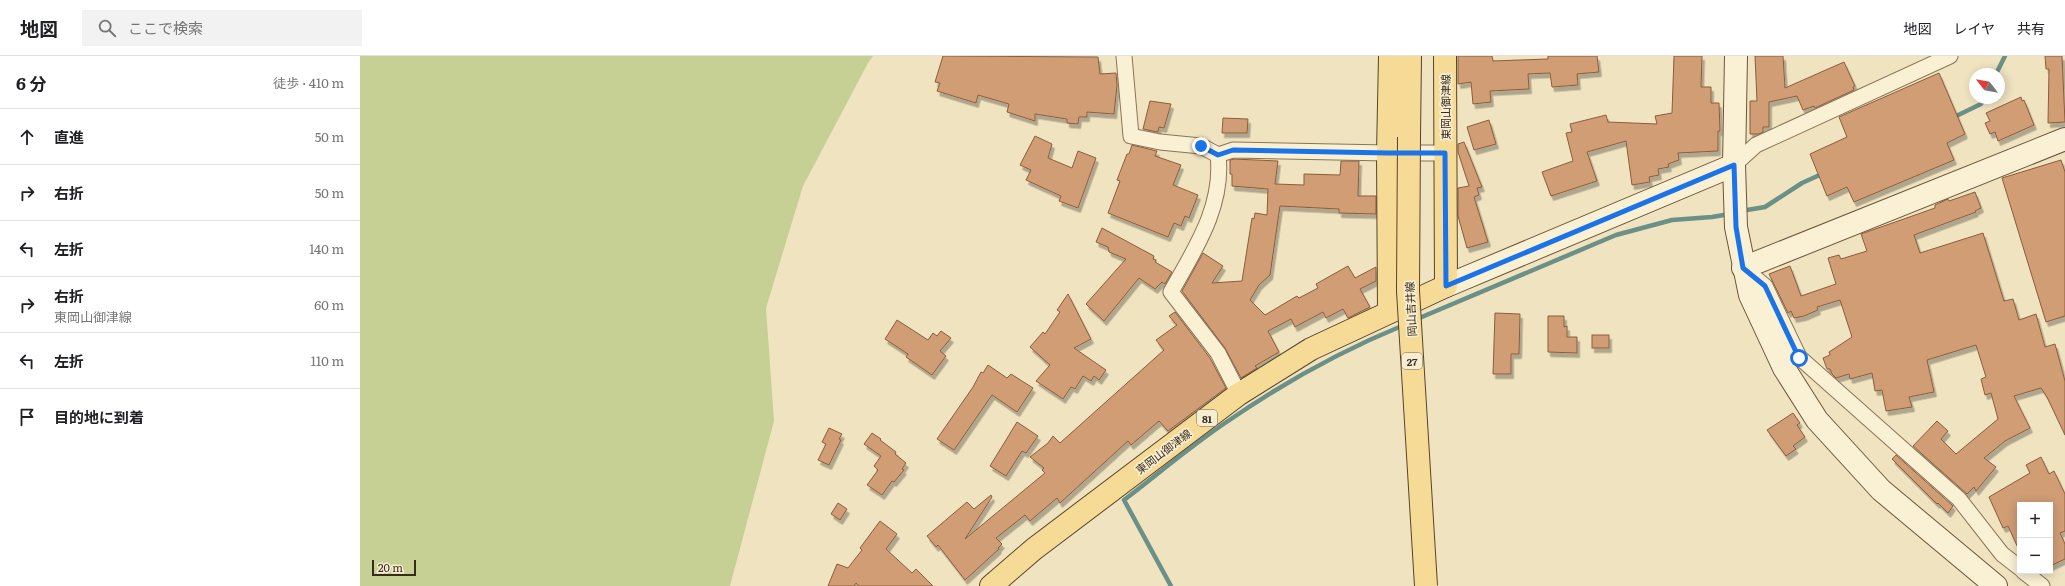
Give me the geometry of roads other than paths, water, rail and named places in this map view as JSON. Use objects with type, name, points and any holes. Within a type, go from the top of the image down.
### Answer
[{"type":"main road","points":[[1389,312],[1388,153],[1390,56]]},
{"type":"main road","name":"岡山吉井線","points":[[1410,56],[1408,291],[1426,586]]},
{"type":"main road","name":"東岡山御津線","points":[[991,586],[1034,549],[1239,394],[1311,349],[1446,286],[1445,56]]},
{"type":"street","points":[[1124,56],[1131,136],[1160,142],[1201,146],[1218,155],[1233,150],[1445,153]]},
{"type":"street","points":[[1736,56],[1734,175],[1736,227],[1743,268],[1750,295],[1784,368],[1817,420],[1881,490],[1996,586]]},
{"type":"street","points":[[1446,286],[1734,175],[1756,145],[1950,56]]},
{"type":"street","points":[[1743,268],[2065,139]]},
{"type":"street","points":[[1218,155],[1220,175],[1206,230],[1170,292],[1218,353],[1239,394]]},
{"type":"street","points":[[1743,268],[1765,286],[1799,358],[1959,499],[2002,554],[2017,566]]},
{"type":"street","points":[[2027,574],[2042,586]]},
{"type":"waterway","points":[[1999,68],[2005,56]]},
{"type":"waterway","points":[[1952,118],[1981,104]]},
{"type":"waterway","points":[[1741,211],[1765,207],[1802,183],[1824,173]]},
{"type":"waterway","points":[[1417,319],[1616,235],[1672,220],[1730,214]]},
{"type":"waterway","points":[[1171,586],[1124,500],[1201,440],[1270,393],[1336,356],[1404,325]]}]
